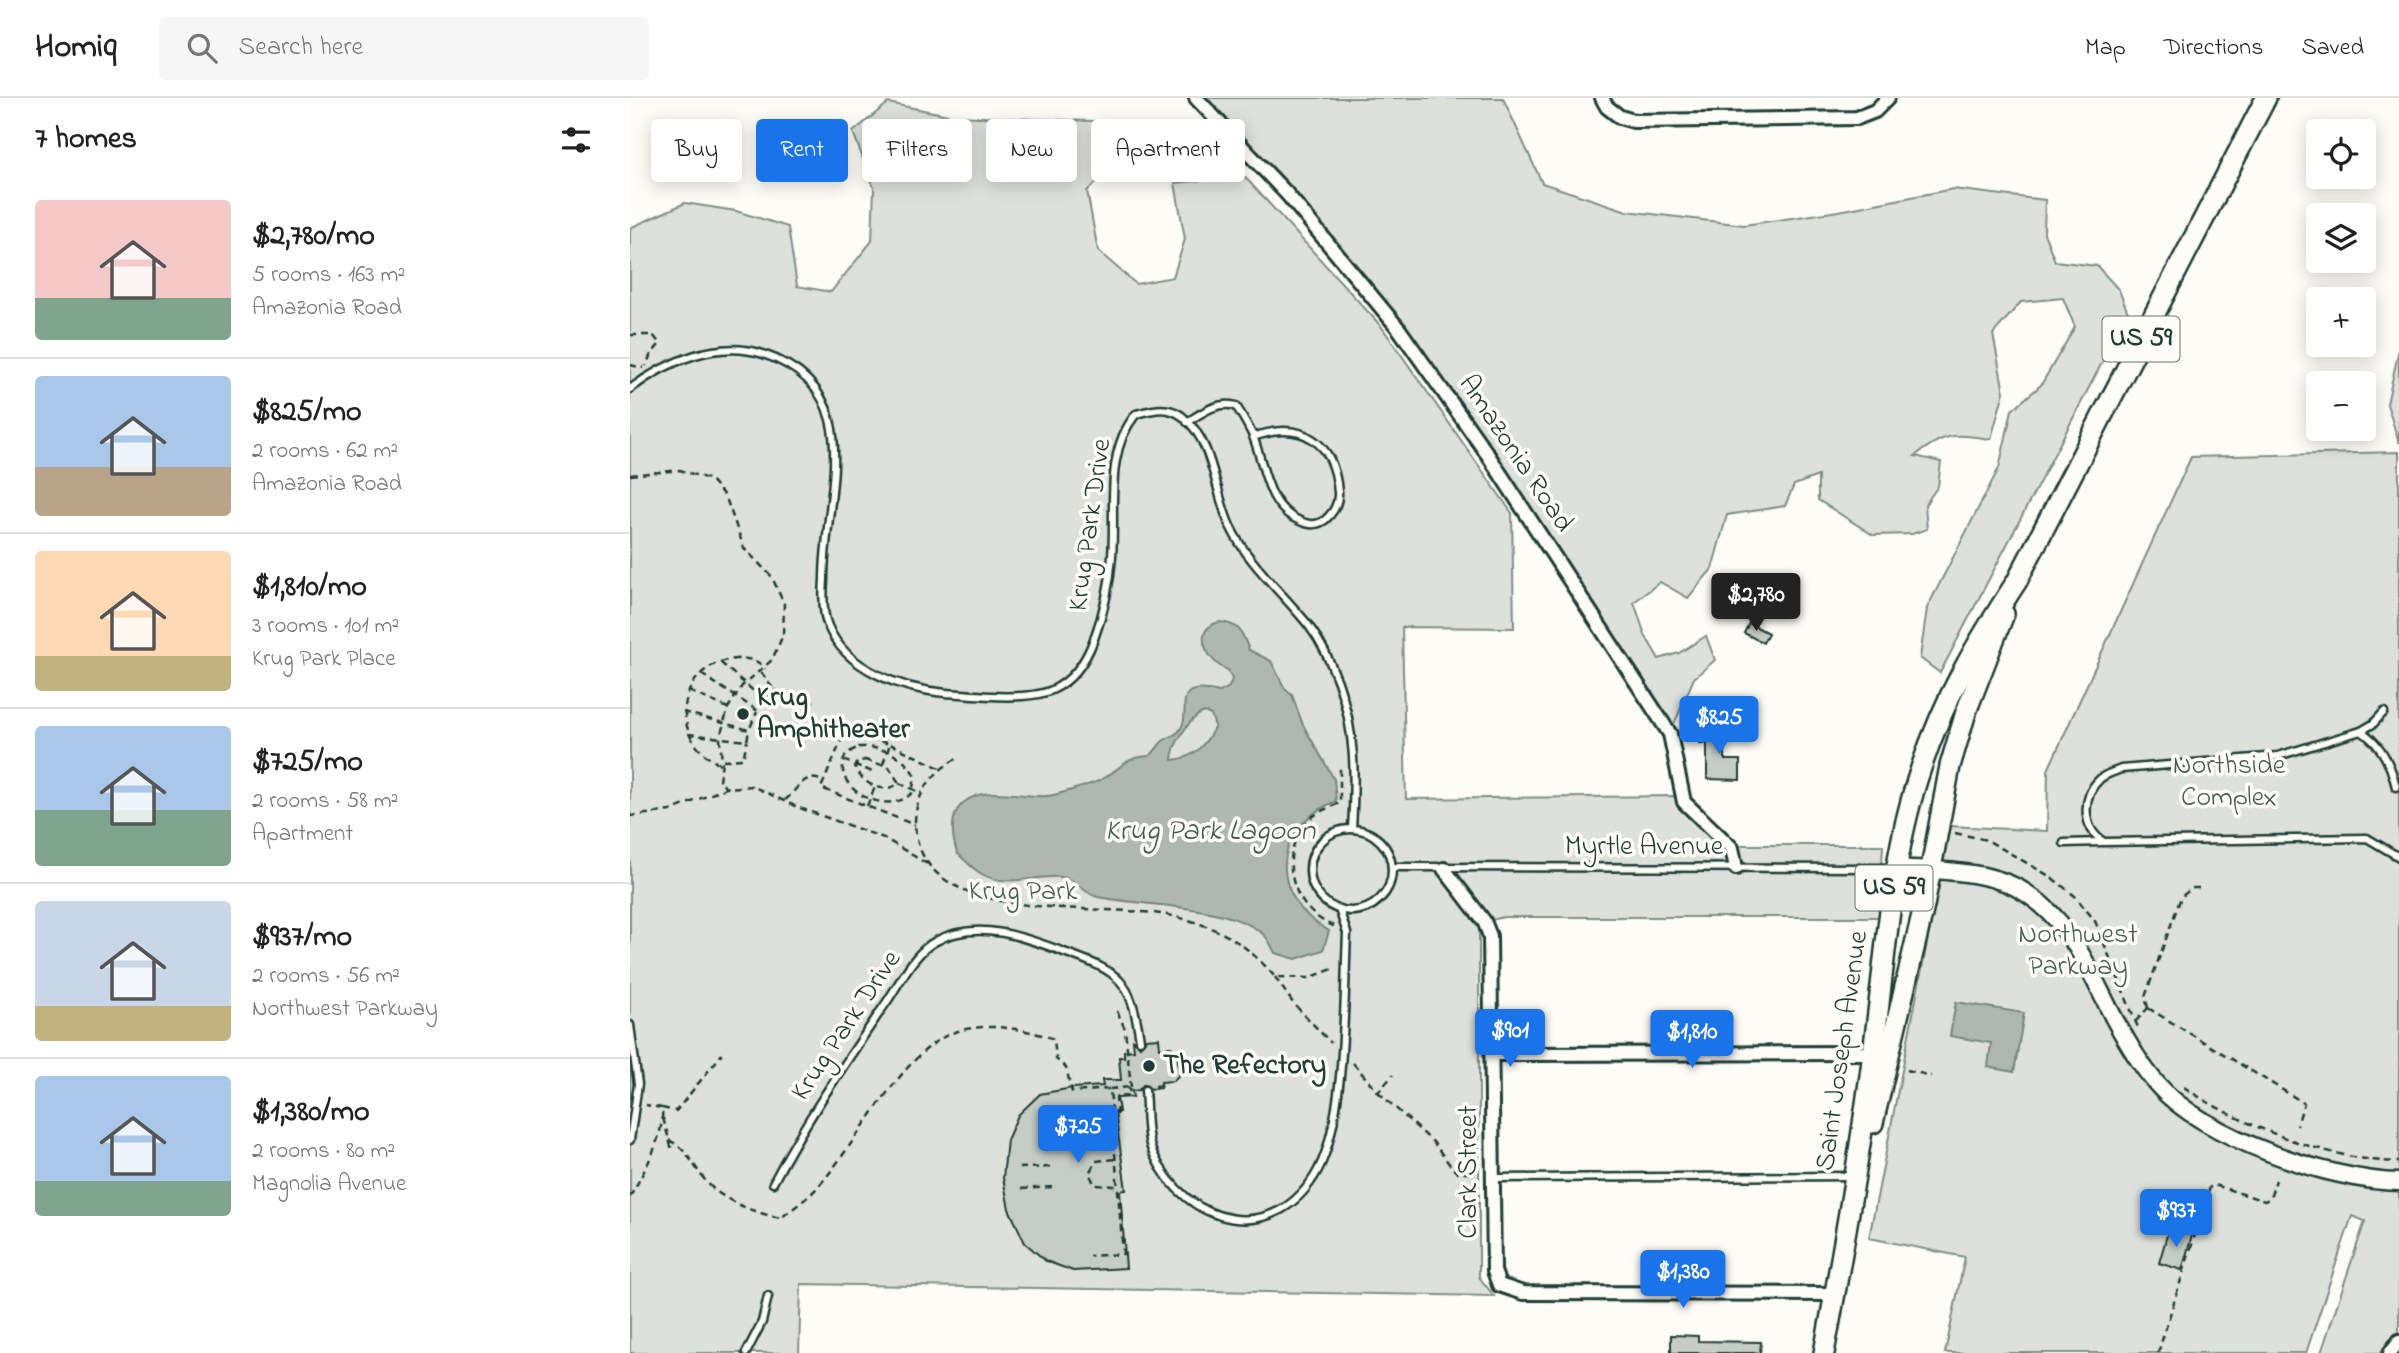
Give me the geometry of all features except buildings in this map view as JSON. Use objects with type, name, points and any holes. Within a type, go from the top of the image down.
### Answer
[{"type":"main road","name":"Saint Joseph Avenue","points":[[1824,1353],[1882,1053],[1896,868],[1919,772],[1948,696],[1968,656],[2017,581],[2266,98]]},
{"type":"main road","name":"Saint Joseph Avenue","points":[[1848,1219],[1854,1176],[1882,1053],[1930,870],[1950,766],[1966,712],[2017,581]]},
{"type":"street","name":"Amazonia Road","points":[[1196,98],[1287,194],[1391,318],[1466,424],[1670,734],[1684,802],[1732,848],[1736,868]]},
{"type":"street","points":[[1602,98],[1607,107],[1620,117],[1668,122],[1857,118],[1875,111],[1888,98]]},
{"type":"street","points":[[1896,868],[1992,878],[2024,891],[2054,914],[2082,953],[2135,1054],[2157,1085],[2185,1110],[2247,1142],[2334,1174],[2373,1182],[2399,1182]]},
{"type":"street","name":"Clark Street","points":[[1444,869],[1484,920],[1490,936],[1494,1271],[1499,1285],[1512,1291],[1532,1293],[1835,1294]]},
{"type":"street","points":[[1493,1054],[1882,1053]]},
{"type":"street","points":[[2390,1353],[2399,1341]]},
{"type":"lane","name":"Krug Park Drive","points":[[630,389],[655,370],[701,352],[753,351],[793,365],[801,372],[828,407],[832,427],[834,463],[824,588],[827,624],[839,646],[865,669],[929,691],[975,695],[1049,691],[1070,680],[1089,653],[1108,591],[1112,558],[1114,467],[1122,435],[1136,414],[1161,407],[1181,415],[1187,422]]},
{"type":"lane","points":[[1253,437],[1276,430],[1308,435],[1323,446],[1334,463],[1338,496],[1333,513],[1321,523],[1309,525],[1294,519],[1275,499],[1262,471],[1253,437],[1236,406],[1226,403],[1208,409],[1187,422],[1198,436],[1213,468],[1231,528],[1243,548],[1310,628],[1339,685],[1351,733],[1356,769],[1352,829]]},
{"type":"lane","points":[[2104,842],[2094,836],[2088,825],[2086,807],[2090,792],[2101,778],[2121,769],[2278,756],[2361,731],[2374,724],[2384,712]]},
{"type":"lane","points":[[2361,731],[2372,738],[2392,766],[2396,787]]},
{"type":"lane","points":[[1340,830],[1367,832],[1380,840],[1389,852],[1392,867],[1391,883],[1382,897],[1370,907],[1355,911],[1339,909],[1319,897],[1310,875],[1310,863],[1320,842],[1340,830]]},
{"type":"lane","points":[[2064,843],[2367,838],[2399,857]]},
{"type":"lane","name":"Myrtle Avenue","points":[[1392,867],[1896,868]]},
{"type":"lane","points":[[1145,1090],[1152,1151],[1178,1190],[1200,1207],[1218,1217],[1250,1221],[1265,1217],[1297,1200],[1319,1169],[1332,1129],[1348,933],[1339,909]]},
{"type":"lane","name":"Krug Park Drive","points":[[774,1184],[841,1068],[913,961],[935,941],[961,933],[999,931],[1030,939],[1107,967],[1125,985],[1135,1007],[1139,1040]]},
{"type":"lane","points":[[630,1025],[635,1046],[636,1103],[630,1140]]},
{"type":"lane","points":[[1494,1173],[1854,1176]]},
{"type":"lane","points":[[746,1353],[762,1322],[768,1297]]},
{"type":"path","points":[[630,335],[653,335],[660,344],[651,354],[645,369],[630,365]]},
{"type":"path","points":[[630,474],[680,470],[711,480],[720,489],[744,548],[772,577],[784,604],[783,635],[765,669],[734,695],[723,722],[719,780],[726,788]]},
{"type":"path","points":[[722,765],[703,754],[688,734],[683,712],[689,691],[701,674],[720,662],[750,660],[761,663],[765,669]]},
{"type":"path","points":[[720,662],[765,701]]},
{"type":"path","points":[[761,672],[774,690],[814,702]]},
{"type":"path","points":[[701,674],[758,711]]},
{"type":"path","points":[[722,760],[743,759],[749,730],[758,711],[774,690]]},
{"type":"path","points":[[689,691],[728,708]]},
{"type":"path","points":[[683,712],[749,730]]},
{"type":"path","points":[[915,825],[821,788],[845,732],[890,744],[940,768]]},
{"type":"path","points":[[688,734],[747,741]]},
{"type":"path","points":[[883,764],[890,744]]},
{"type":"path","points":[[858,747],[887,751],[908,764],[913,771],[914,790],[906,799],[895,802],[870,799],[848,783],[842,772],[843,760],[846,754],[858,747]]},
{"type":"path","points":[[931,867],[920,847],[915,825],[922,793],[940,768],[956,759]]},
{"type":"path","points":[[843,760],[875,773]]},
{"type":"path","points":[[855,765],[865,760],[883,764],[893,771],[899,783],[922,793]]},
{"type":"path","points":[[855,765],[858,774],[874,787],[889,788],[899,783]]},
{"type":"path","points":[[1340,766],[1340,803],[1307,822],[1298,834],[1291,859],[1293,882],[1306,909],[1316,918],[1341,929]]},
{"type":"path","points":[[785,800],[809,777],[824,781]]},
{"type":"path","points":[[630,816],[670,811],[726,788],[751,786],[884,838],[931,867],[954,887],[991,898],[1101,911],[1165,914],[1199,924],[1233,937],[1275,977],[1293,1003],[1332,1044]]},
{"type":"path","points":[[867,806],[874,787]]},
{"type":"path","points":[[1954,833],[1987,840],[2051,877],[2075,896],[2095,921],[2140,1032]]},
{"type":"path","points":[[2199,888],[2192,888],[2181,897],[2145,997],[2148,1009],[2304,1103],[2297,1125]]},
{"type":"path","points":[[1275,977],[1321,976],[1331,971],[1340,961]]},
{"type":"path","points":[[2136,1021],[2148,1009]]},
{"type":"path","points":[[1117,1011],[1125,1029],[1130,1088],[1130,1095],[1116,1096],[1117,1115]]},
{"type":"path","points":[[669,1140],[682,1147],[707,1183],[755,1214],[781,1218],[815,1190],[894,1086],[930,1047],[950,1033],[981,1029],[1029,1029],[1054,1039],[1056,1059],[1066,1068],[1072,1092],[1110,1089],[1123,1254],[1089,1256]]},
{"type":"path","points":[[636,1103],[676,1111],[722,1054]]},
{"type":"path","points":[[1348,1058],[1378,1092],[1433,1142],[1458,1173],[1469,1173],[1470,1167],[1494,1173]]},
{"type":"path","points":[[1907,1070],[1931,1076]]},
{"type":"path","points":[[1378,1092],[1393,1075]]},
{"type":"path","points":[[1158,1086],[1166,1085]]},
{"type":"path","points":[[2184,1086],[2212,1106],[2336,1154],[2375,1162],[2399,1162]]},
{"type":"path","points":[[662,1108],[671,1150]]},
{"type":"path","points":[[630,1197],[643,1174],[663,1118]]},
{"type":"path","points":[[1115,1159],[1096,1161],[1088,1173],[1095,1185],[1117,1186]]},
{"type":"path","points":[[1019,1168],[1052,1167]]},
{"type":"path","points":[[2158,1353],[2210,1187],[2214,1185],[2265,1201],[2270,1198],[2276,1180]]},
{"type":"path","points":[[1021,1189],[1052,1187]]},
{"type":"green space","points":[[1205,98],[1503,98],[1542,183],[1627,211],[1744,225],[1839,211],[1953,189],[2045,200],[2044,233],[2055,261],[2097,266],[2119,290],[2128,313],[1940,673],[1920,658],[1927,608],[1999,468],[2012,410],[2041,385],[2075,327],[2063,298],[2021,302],[1993,334],[2004,392],[1991,439],[1950,437],[1915,456],[1941,462],[1938,486],[1925,505],[1927,529],[1912,534],[1873,535],[1818,500],[1818,476],[1794,485],[1785,506],[1727,515],[1712,569],[1688,598],[1660,582],[1634,602],[1645,635],[1659,659],[1679,653],[1706,636],[1715,660],[1694,678],[1672,729],[1397,321],[1245,144],[1245,119],[1223,119]]},
{"type":"green space","name":"Krug Park","points":[[888,103],[953,116],[1036,119],[986,119],[986,182],[1077,182],[1077,121],[1091,121],[1091,182],[1097,182],[1087,191],[1098,251],[1136,284],[1173,277],[1185,239],[1175,183],[1245,182],[1245,177],[1381,326],[1512,513],[1514,628],[1402,627],[1406,799],[1678,796],[1682,806],[1700,828],[1716,838],[1736,845],[1883,845],[1879,917],[1504,917],[1479,923],[1479,1277],[1494,1296],[801,1284],[799,1353],[630,1353],[630,228],[685,203],[736,211],[788,227],[797,286],[831,292],[872,241],[874,188],[872,182],[972,182],[972,119],[869,119]]},
{"type":"green space","name":"Krug Park","points":[[862,125],[862,156],[853,132]]},
{"type":"green space","points":[[2399,349],[2399,443],[2387,404]]},
{"type":"green space","points":[[2399,452],[2399,1353],[2321,1353],[2365,1221],[2352,1216],[2306,1353],[1945,1353],[1965,1257],[1869,1238],[1950,826],[2047,831],[2048,770],[2191,457]]},
{"type":"water","name":"Krug Park Lagoon","points":[[1220,622],[1237,627],[1249,650],[1271,661],[1285,689],[1292,695],[1303,725],[1334,779],[1336,801],[1314,813],[1298,828],[1289,845],[1285,864],[1287,882],[1295,901],[1309,917],[1329,931],[1323,950],[1296,959],[1275,953],[1264,935],[1230,917],[1098,897],[1071,880],[1061,877],[1010,881],[991,878],[972,867],[957,853],[955,847],[955,814],[963,803],[972,797],[992,793],[1047,796],[1075,789],[1102,779],[1129,761],[1149,756],[1162,742],[1177,733],[1183,724],[1187,694],[1203,689],[1220,692],[1229,687],[1232,679],[1228,670],[1215,661],[1205,647],[1205,632],[1210,626]],"holes":[[[1204,712],[1211,715],[1215,726],[1208,739],[1193,754],[1172,760],[1178,740],[1188,725]]]},
{"type":"water","points":[[1956,1002],[2024,1013],[2014,1072],[1988,1067],[1991,1043],[1950,1036]]},
{"type":"place","name":"Krug Amphitheater","points":[[743,714]]},
{"type":"place","name":"The Refectory","points":[[1149,1066]]},
{"type":"park label","name":"Northside Complex","points":[[2229,782]]},
{"type":"park label","name":"Northwest Parkway","points":[[2078,951]]}]
